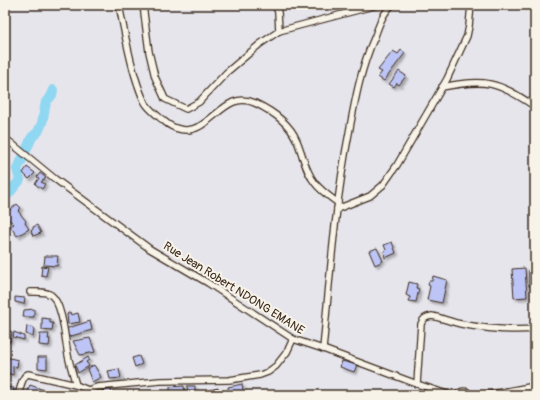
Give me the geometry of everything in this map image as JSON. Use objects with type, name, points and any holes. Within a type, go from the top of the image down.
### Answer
[{"type":"street","points":[[119,5],[129,54],[140,91],[148,106],[161,119],[170,127],[180,130],[191,130],[204,124],[228,104],[247,100],[256,103],[292,130],[303,161],[314,183],[338,206]]},
{"type":"street","points":[[143,5],[149,52],[155,77],[165,99],[186,109],[199,102],[227,72],[260,44],[279,31],[377,5]]},
{"type":"street","points":[[275,5],[278,12],[279,31]]},
{"type":"street","points":[[323,349],[338,206],[346,149],[363,64],[382,18],[392,5]]},
{"type":"street","points":[[338,206],[370,196],[383,185],[398,165],[442,88],[467,36],[471,5]]},
{"type":"street","points":[[442,88],[480,82],[493,84],[514,93],[534,106]]},
{"type":"street","name":"Rue Jean Robert NDONG EMANE","points":[[5,138],[55,178],[150,249],[208,283],[293,339],[450,395]]},
{"type":"street","points":[[30,292],[44,292],[51,295],[56,300],[60,310],[68,357],[76,385]]},
{"type":"street","points":[[417,384],[420,324],[427,316],[461,324],[498,330],[535,329]]},
{"type":"street","points":[[84,395],[88,390],[94,387],[153,381],[229,380],[260,375],[268,372],[279,363],[287,352],[293,339]]},
{"type":"street","points":[[18,395],[24,378],[28,374],[76,385],[88,390]]},
{"type":"street","points":[[486,395],[535,386]]},
{"type":"street","points":[[457,395],[464,391],[471,395]]},
{"type":"building","points":[[401,50],[405,53],[384,81],[378,77],[382,72],[378,70],[393,51],[398,54]]},
{"type":"building","points":[[399,71],[406,76],[399,85],[397,83],[394,87],[389,84]]},
{"type":"building","points":[[27,167],[35,173],[29,179],[23,173]]},
{"type":"building","points":[[40,173],[46,178],[41,182],[45,184],[42,189],[35,184]]},
{"type":"building","points":[[17,204],[21,208],[18,211],[26,221],[25,223],[29,229],[17,236],[10,226],[14,224],[5,216],[5,214]]},
{"type":"building","points":[[37,225],[41,233],[33,236],[31,231],[33,227]]},
{"type":"building","points":[[392,242],[396,253],[385,258],[384,251],[386,250],[384,245]]},
{"type":"building","points":[[377,248],[383,261],[375,265],[369,251]]},
{"type":"building","points":[[45,256],[58,256],[57,266],[44,265]]},
{"type":"building","points":[[42,266],[48,267],[46,276],[41,275]]},
{"type":"building","points":[[525,268],[527,297],[514,298],[512,269]]},
{"type":"building","points":[[529,270],[535,270],[535,286],[529,286]]},
{"type":"building","points":[[433,276],[447,280],[442,303],[427,300],[430,286],[428,285],[429,281],[432,281]]},
{"type":"building","points":[[409,282],[417,284],[416,288],[419,289],[416,302],[409,301],[410,297],[406,295]]},
{"type":"building","points":[[15,297],[25,298],[24,304],[15,302]]},
{"type":"building","points":[[34,309],[34,317],[23,317],[24,310]]},
{"type":"building","points":[[70,312],[71,315],[78,313],[80,322],[68,324],[67,314]]},
{"type":"building","points":[[42,318],[50,319],[50,323],[53,323],[52,331],[42,330]]},
{"type":"building","points":[[90,321],[92,330],[68,337],[65,329]]},
{"type":"building","points":[[27,326],[34,328],[33,337],[26,334]]},
{"type":"building","points":[[6,329],[12,332],[10,342],[5,340]]},
{"type":"building","points":[[14,332],[24,336],[24,340],[13,337]]},
{"type":"building","points":[[40,334],[49,334],[49,346],[39,345]]},
{"type":"building","points":[[90,338],[95,352],[80,355],[73,341]]},
{"type":"building","points":[[139,356],[142,364],[135,367],[132,358]]},
{"type":"building","points":[[6,357],[18,360],[17,367],[13,366],[13,375],[5,372]]},
{"type":"building","points":[[38,357],[47,357],[47,369],[38,368]]},
{"type":"building","points":[[88,357],[89,360],[86,362],[89,366],[78,373],[75,365]]},
{"type":"building","points":[[342,361],[357,365],[354,372],[340,367]]},
{"type":"building","points":[[94,365],[101,377],[92,382],[87,369]]},
{"type":"building","points":[[119,369],[121,378],[110,379],[108,371]]},
{"type":"building","points":[[242,384],[244,395],[229,395],[228,387]]},
{"type":"building","points":[[30,385],[44,390],[42,395],[25,395]]},
{"type":"building","points":[[184,386],[185,395],[170,395],[170,387]]},
{"type":"building","points":[[187,386],[195,386],[195,395],[188,395]]},
{"type":"building","points":[[5,387],[14,388],[13,395],[5,395]]},
{"type":"building","points":[[218,388],[219,395],[198,395],[198,393]]},
{"type":"building","points":[[111,389],[112,395],[102,395],[101,391]]},
{"type":"waterway","points":[[5,198],[20,180],[17,169],[32,137],[38,132],[42,123],[46,102],[52,95],[53,90]]}]
